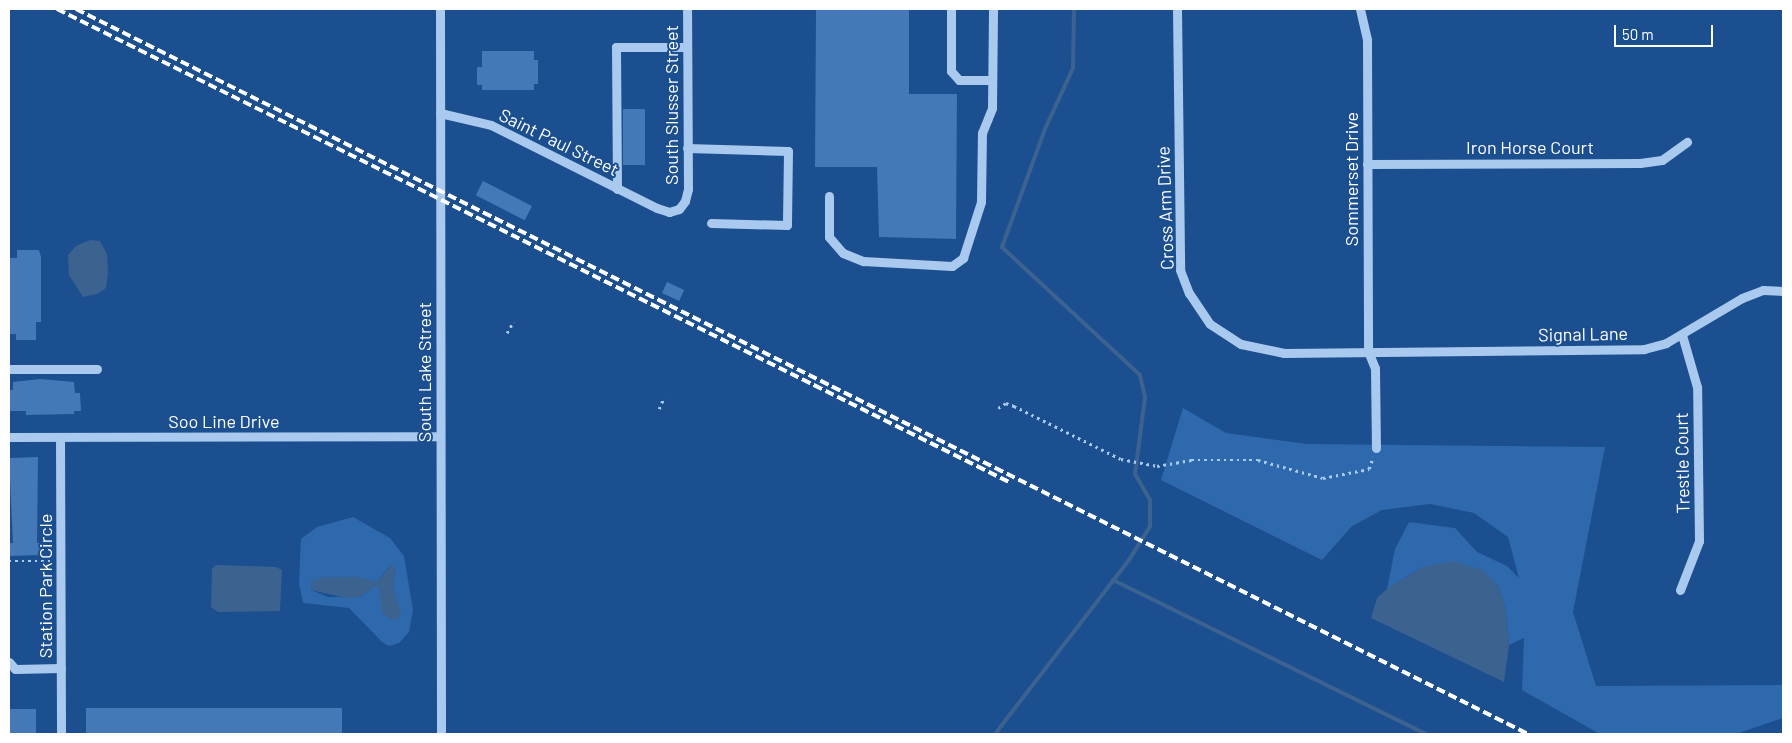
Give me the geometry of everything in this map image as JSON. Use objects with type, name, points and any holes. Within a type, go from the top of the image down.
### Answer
[{"type":"street","name":"South Lake Street","points":[[440,9],[440,734]]},
{"type":"street","name":"South Slusser Street","points":[[633,197],[669,212],[679,210],[685,201],[688,189],[687,9]]},
{"type":"street","points":[[951,9],[951,71],[959,80],[992,80]]},
{"type":"street","points":[[829,196],[829,237],[843,253],[863,261],[952,266],[963,258],[981,202],[982,133],[992,108],[993,9]]},
{"type":"street","name":"Cross Arm Drive","points":[[1177,9],[1179,248],[1180,270],[1189,293],[1210,324],[1241,344],[1284,352],[1368,351]]},
{"type":"street","name":"Sommerset Drive","points":[[1360,9],[1367,40],[1368,351],[1375,368],[1376,448]]},
{"type":"street","points":[[618,189],[616,47],[687,47]]},
{"type":"street","name":"Saint Paul Street","points":[[440,113],[491,125],[633,197]]},
{"type":"street","name":"Iron Horse Court","points":[[1367,164],[1640,163],[1662,160],[1687,142]]},
{"type":"street","points":[[688,148],[788,151],[787,225],[711,223]]},
{"type":"street","name":"Signal Lane","points":[[1368,351],[1619,351],[1651,347],[1682,335],[1742,298],[1763,290],[1783,292]]},
{"type":"street","name":"Trestle Court","points":[[1680,590],[1699,540],[1697,387],[1682,335]]},
{"type":"street","points":[[9,369],[97,369]]},
{"type":"street","name":"Soo Line Drive","points":[[9,438],[440,436]]},
{"type":"street","name":"Station Park Circle","points":[[60,438],[61,734]]},
{"type":"street","points":[[9,662],[16,669],[61,668]]},
{"type":"path","points":[[507,333],[513,322]]},
{"type":"path","points":[[659,408],[664,398]]},
{"type":"path","points":[[998,408],[1006,404],[1021,408],[1121,459],[1157,466],[1191,460],[1258,460],[1323,478],[1369,469],[1376,448]]},
{"type":"path","points":[[9,562],[51,561]]},
{"type":"shaded area","points":[[90,240],[100,241],[107,254],[108,272],[106,288],[97,294],[83,297],[69,275],[68,255],[76,246]]},
{"type":"shaded area","points":[[1183,408],[1226,433],[1307,444],[1605,447],[1573,612],[1596,686],[1783,685],[1783,718],[1736,734],[1600,734],[1522,690],[1524,638],[1509,645],[1505,606],[1497,584],[1423,567],[1387,589],[1395,549],[1409,522],[1455,528],[1477,552],[1507,566],[1519,578],[1508,537],[1474,513],[1430,504],[1382,510],[1352,526],[1322,560],[1161,480]]},
{"type":"shaded area","points":[[353,517],[390,538],[404,556],[413,610],[409,632],[399,643],[389,646],[382,642],[349,608],[303,603],[299,583],[301,539],[317,527]],"holes":[[[389,567],[395,569],[393,589],[397,604],[383,612],[379,587],[373,587],[360,597],[328,597],[311,590],[312,581],[377,582]]]},
{"type":"shaded area","points":[[1453,561],[1482,570],[1497,584],[1505,606],[1509,645],[1504,682],[1371,618],[1377,598],[1387,589],[1423,567]]},
{"type":"shaded area","points":[[392,564],[395,569],[393,589],[401,612],[397,620],[389,619],[382,612],[379,587],[373,587],[360,597],[346,598],[311,590],[312,581],[322,577],[359,577],[377,582]]},
{"type":"shaded area","points":[[216,565],[276,567],[282,570],[280,611],[218,612],[211,607],[212,569]]},
{"type":"building","points":[[816,9],[909,9],[909,94],[957,94],[956,239],[879,237],[877,167],[815,167]]},
{"type":"building","points":[[482,51],[534,51],[534,60],[538,60],[538,84],[534,84],[534,90],[482,90],[482,85],[477,85],[477,67],[482,67]]},
{"type":"building","points":[[623,109],[645,109],[645,165],[623,165]]},
{"type":"building","points":[[483,181],[532,206],[525,220],[476,195]]},
{"type":"building","points":[[17,250],[39,250],[41,257],[41,322],[36,322],[36,340],[16,340],[16,334],[9,334],[9,258],[17,258]]},
{"type":"building","points":[[667,282],[684,290],[679,301],[662,293]]},
{"type":"building","points":[[40,379],[74,382],[75,393],[80,393],[81,411],[74,411],[74,414],[26,415],[26,411],[9,411],[9,390],[13,390],[13,382]]},
{"type":"building","points":[[38,457],[37,543],[40,543],[41,555],[10,556],[10,543],[13,543],[9,458]]},
{"type":"building","points":[[86,708],[342,708],[342,734],[86,734]]},
{"type":"building","points":[[9,709],[36,709],[36,733],[9,733]]},
{"type":"waterway","points":[[995,734],[1129,560],[1150,526],[1150,500],[1135,474],[1145,397],[1140,375],[1002,247],[1045,129],[1073,68],[1074,9]]},
{"type":"waterway","points":[[1113,580],[1426,734]]},
{"type":"railway","points":[[57,9],[1011,483]]},
{"type":"railway","points":[[76,9],[1528,734]]}]
